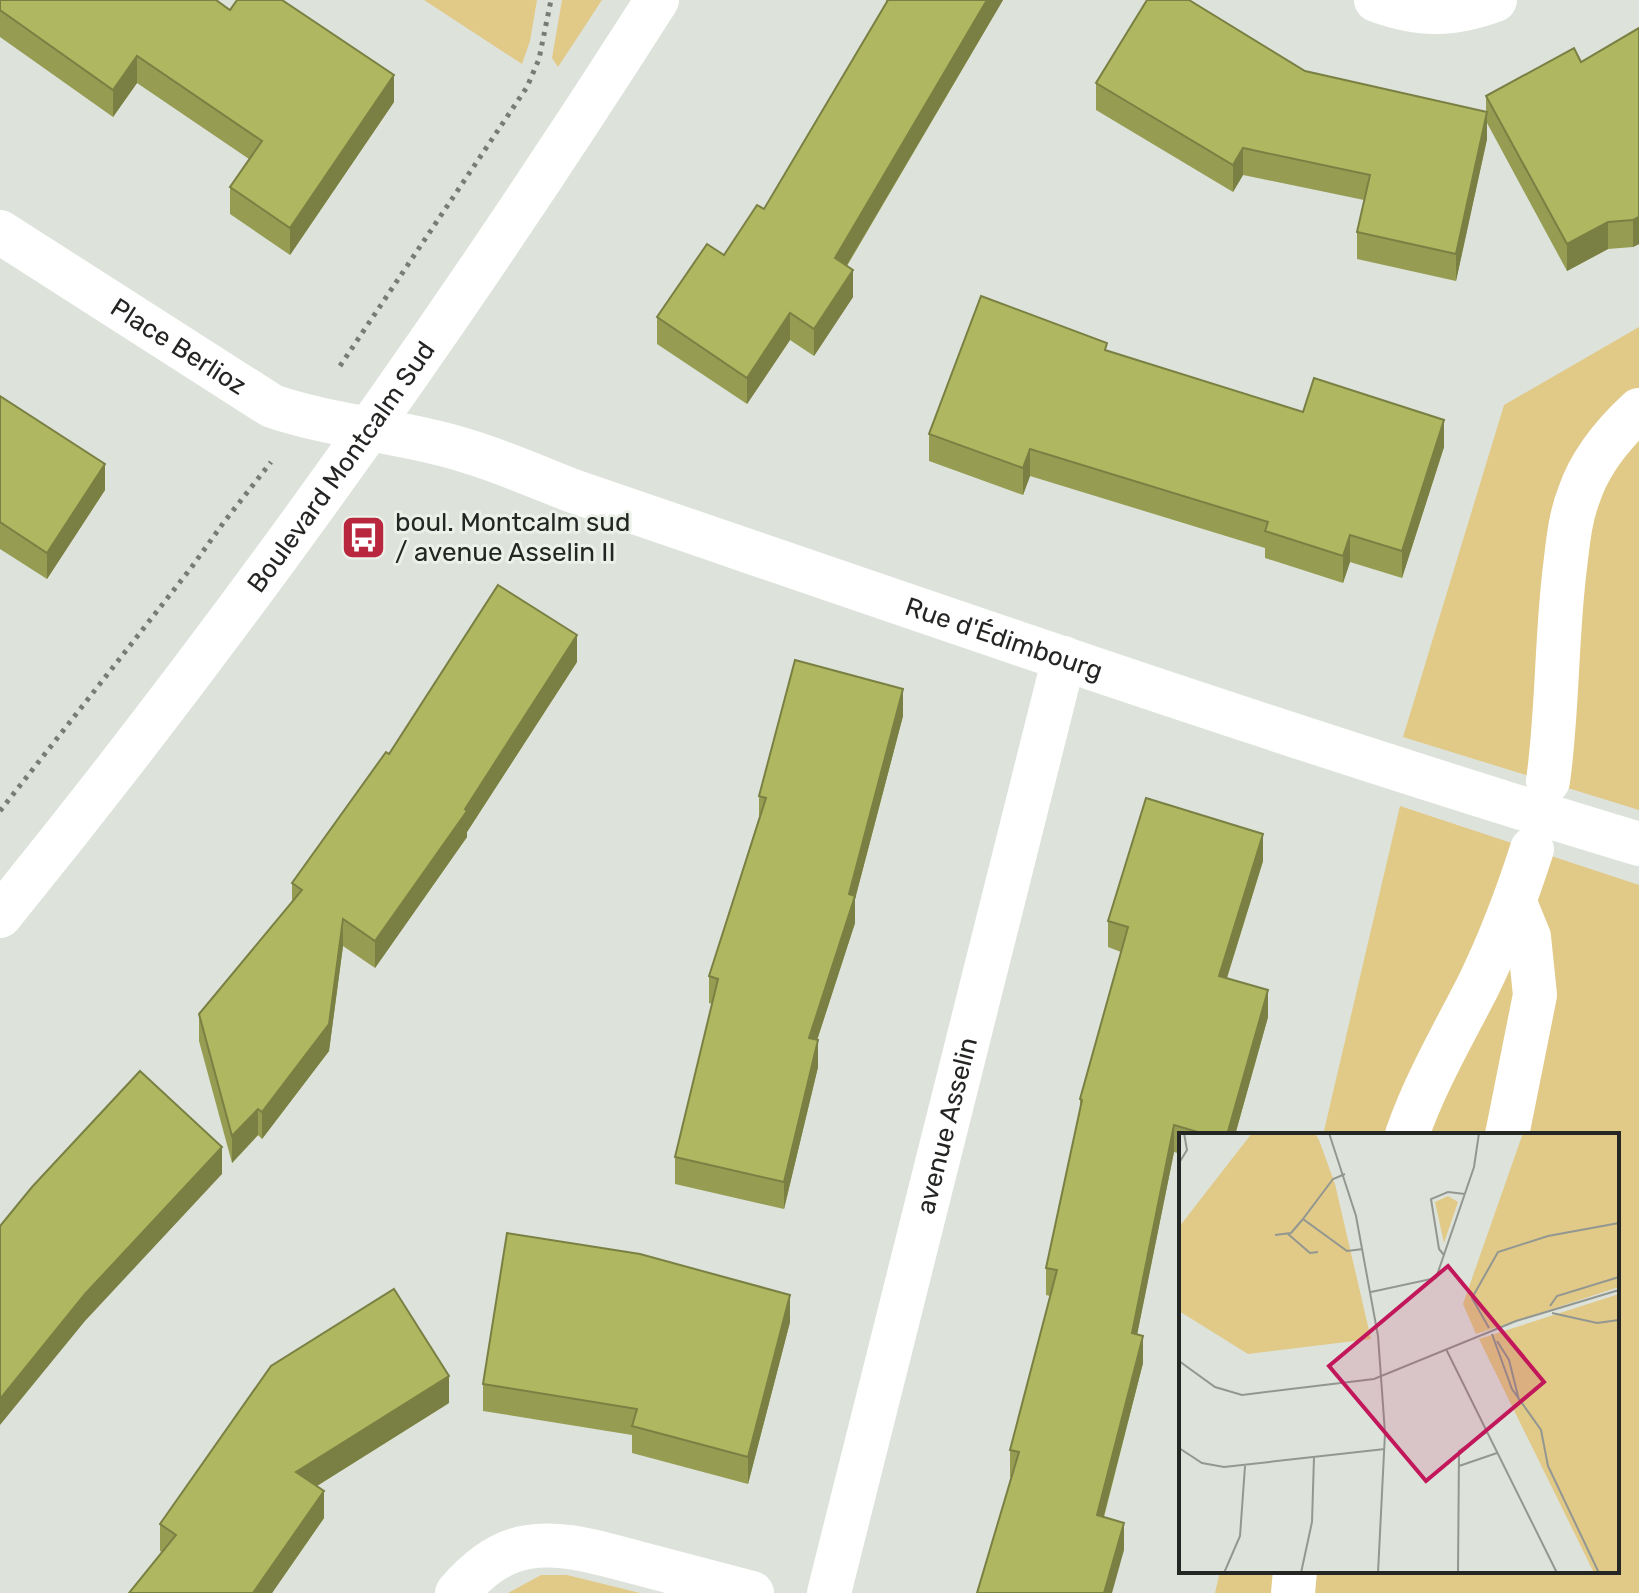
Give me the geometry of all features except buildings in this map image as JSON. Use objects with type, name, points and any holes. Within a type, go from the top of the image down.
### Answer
[{"type":"street","name":"Boulevard Montcalm Sud","points":[[0,916],[166,707],[369,429],[602,87],[657,0]]},
{"type":"street","points":[[1376,0],[1407,11],[1437,13],[1467,10],[1495,0]]},
{"type":"street","name":"Place Berlioz","points":[[0,232],[272,406],[304,417],[369,429]]},
{"type":"street","points":[[1548,781],[1555,734],[1562,594],[1569,530],[1579,494],[1594,463],[1620,428],[1639,410]]},
{"type":"street","name":"Rue d'Édimbourg","points":[[369,429],[436,442],[496,460],[573,491],[1379,764],[1639,844]]},
{"type":"street","name":"avenue Asselin","points":[[829,1593],[1064,658]]},
{"type":"street","points":[[1408,1133],[1437,1064],[1479,983],[1515,903],[1532,849]]},
{"type":"street","points":[[1507,1133],[1535,995],[1529,937],[1515,903]]},
{"type":"street","points":[[457,1593],[470,1577],[495,1560],[526,1547],[556,1545],[752,1593]]},
{"type":"path","points":[[353,349],[527,87],[539,59],[551,0]]},
{"type":"path","points":[[0,811],[264,473]]},
{"type":"shaded area","points":[[424,0],[537,0],[530,41],[522,64]]},
{"type":"shaded area","points":[[562,0],[602,0],[558,67],[552,58]]},
{"type":"shaded area","points":[[1639,327],[1639,810],[1403,737],[1504,405]]},
{"type":"shaded area","points":[[1400,806],[1639,885],[1639,1593],[1215,1593],[1220,1573],[1619,1573],[1619,1133],[1323,1133]]},
{"type":"shaded area","points":[[541,1575],[567,1575],[640,1593],[508,1593]]},
{"type":"place","name":"boul. Montcalm sud / avenue Asselin II","points":[[364,537]]}]
